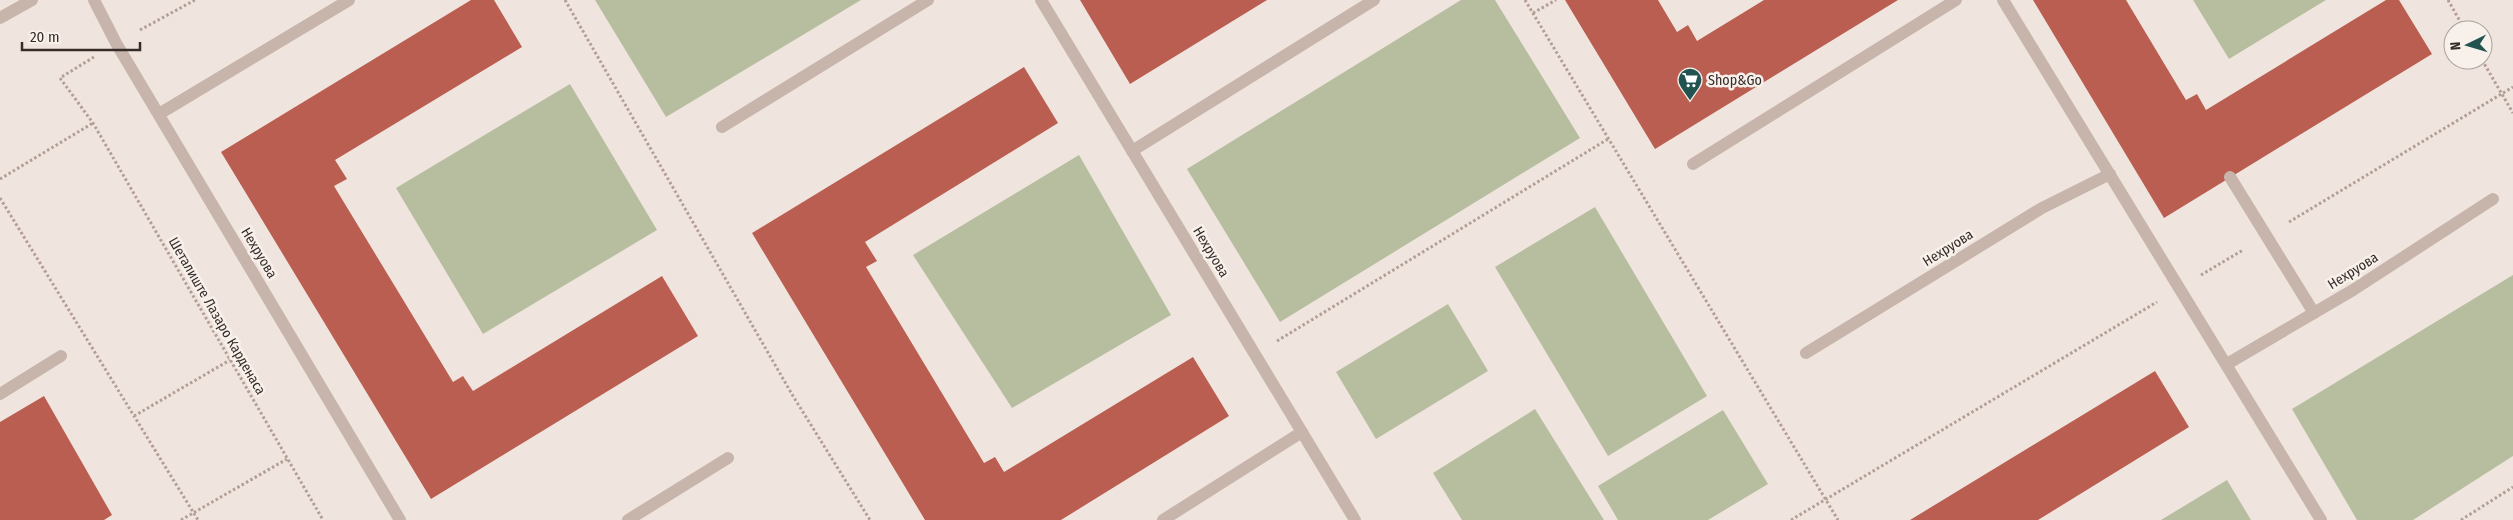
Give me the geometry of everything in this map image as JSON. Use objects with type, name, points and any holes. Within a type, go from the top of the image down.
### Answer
[{"type":"street","points":[[0,18],[32,0]]},
{"type":"street","name":"Нехруова","points":[[94,0],[116,44],[400,520]]},
{"type":"street","points":[[158,114],[349,0]]},
{"type":"street","points":[[722,127],[928,0]]},
{"type":"street","name":"Нехруова","points":[[1041,0],[1355,520]]},
{"type":"street","points":[[1132,151],[1374,0]]},
{"type":"street","points":[[1693,164],[1956,0]]},
{"type":"street","points":[[2003,0],[2321,520]]},
{"type":"street","name":"Нехруова","points":[[1806,353],[2042,208],[2110,174]]},
{"type":"street","points":[[2230,178],[2314,313]]},
{"type":"street","name":"Нехруова","points":[[2227,364],[2314,313],[2493,199]]},
{"type":"street","points":[[2,388],[61,356]]},
{"type":"street","points":[[1163,520],[1302,432]]},
{"type":"street","points":[[628,520],[728,458]]},
{"type":"path","points":[[565,0],[793,396],[870,520]]},
{"type":"path","points":[[1525,0],[1838,520]]},
{"type":"path","points":[[1533,13],[1556,0]]},
{"type":"path","points":[[2448,0],[2459,20]]},
{"type":"path","points":[[2488,70],[2513,113]]},
{"type":"path","name":"Шеталиште Лазаро Карденаса","points":[[60,78],[93,123],[323,520]]},
{"type":"path","points":[[1791,520],[2513,87]]},
{"type":"path","points":[[0,179],[93,123]]},
{"type":"path","points":[[1255,354],[1608,139]]},
{"type":"path","points":[[0,198],[198,520]]},
{"type":"path","points":[[134,416],[230,360]]},
{"type":"path","points":[[181,520],[287,459]]},
{"type":"path","points":[[2461,520],[2513,487]]},
{"type":"green space","points":[[595,0],[861,0],[666,117]]},
{"type":"green space","points":[[1461,0],[1495,0],[1580,138],[1280,322],[1187,169]]},
{"type":"green space","points":[[2193,0],[2326,0],[2229,59]]},
{"type":"green space","points":[[570,84],[657,230],[483,334],[396,188]]},
{"type":"green space","points":[[1079,155],[1171,315],[1012,408],[913,255]]},
{"type":"green space","points":[[1595,207],[1707,396],[1608,456],[1495,267]]},
{"type":"green space","points":[[2513,275],[2513,456],[2413,520],[2357,520],[2292,409]]},
{"type":"green space","points":[[1448,304],[1488,371],[1376,439],[1336,372]]},
{"type":"green space","points":[[1535,409],[1604,520],[1462,520],[1433,473]]},
{"type":"green space","points":[[1723,410],[1768,484],[1708,520],[1618,520],[1598,486]]},
{"type":"green space","points":[[2227,480],[2251,520],[2161,520]]},
{"type":"building","points":[[471,0],[494,0],[522,47],[335,160],[347,179],[334,186],[453,382],[463,376],[473,391],[662,276],[698,336],[431,499],[221,152]]},
{"type":"building","points":[[1080,0],[1267,0],[1130,84]]},
{"type":"building","points":[[1565,0],[1658,0],[1677,32],[1688,25],[1697,41],[1764,0],[1898,0],[1655,149]]},
{"type":"building","points":[[2033,0],[2126,0],[2186,100],[2197,94],[2206,110],[2386,0],[2399,0],[2432,54],[2164,218]]},
{"type":"building","points":[[1024,67],[1058,123],[865,242],[877,261],[866,267],[984,463],[995,457],[1004,472],[1193,357],[1229,416],[1061,520],[925,520],[752,233]]},
{"type":"building","points":[[2155,371],[2189,427],[2038,520],[1910,520]]},
{"type":"building","points":[[44,396],[112,515],[104,520],[0,520],[0,422]]},
{"type":"place","name":"Shop&Go","points":[[1690,101]]}]
